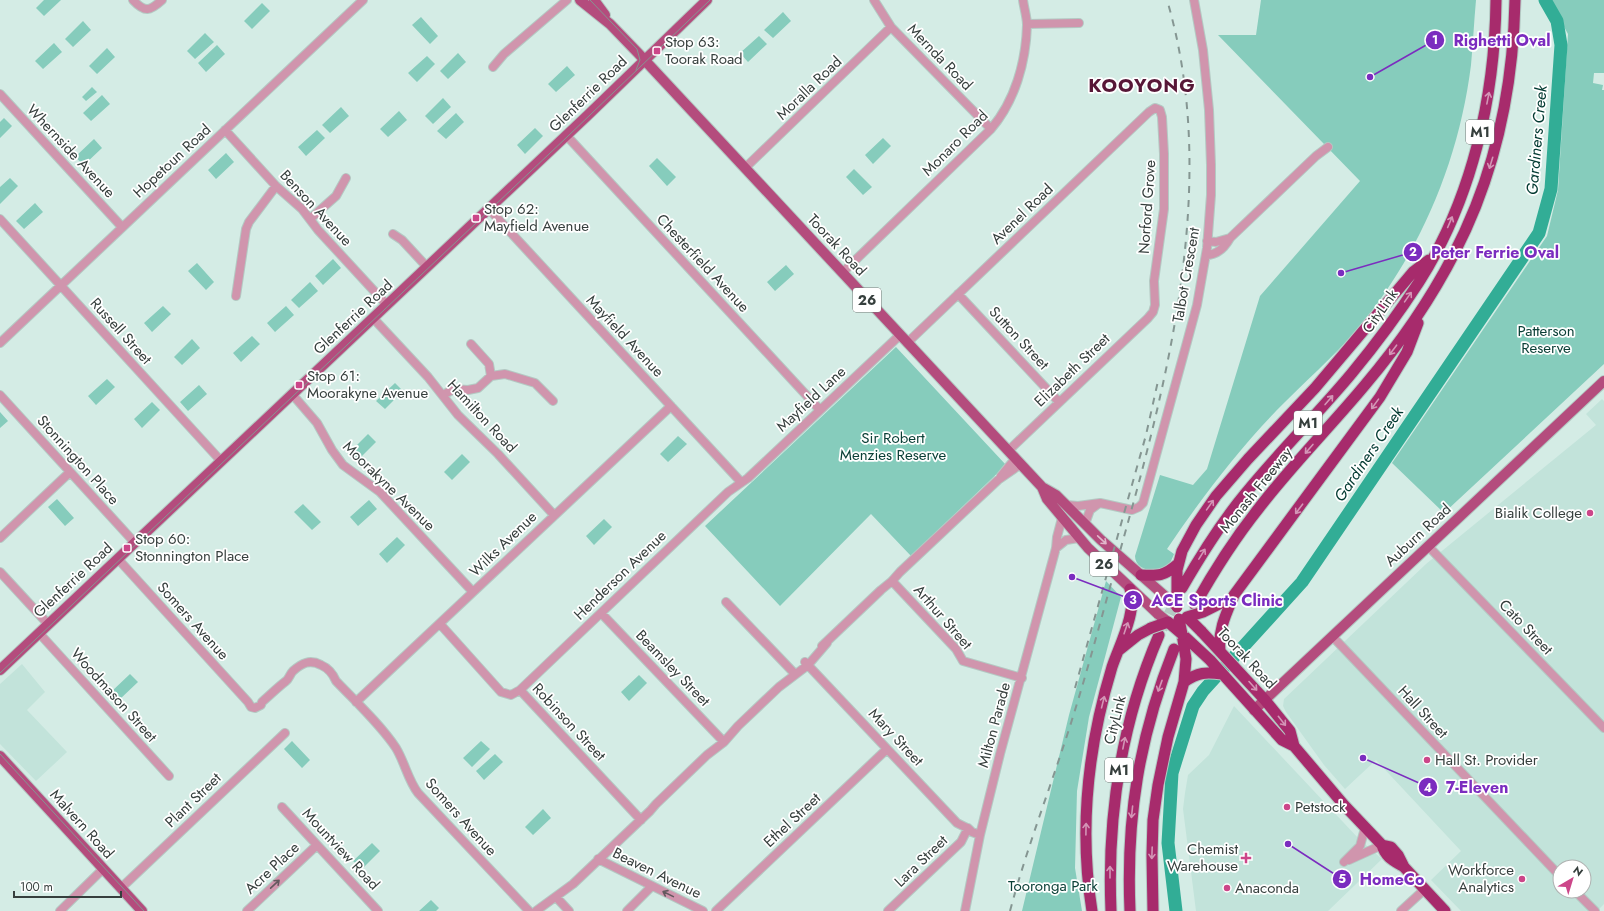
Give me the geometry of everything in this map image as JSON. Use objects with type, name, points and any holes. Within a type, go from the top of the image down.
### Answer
[{"type":"highway","name":"CityLink","points":[[1182,588],[1212,537],[1258,479],[1366,356],[1419,281],[1433,257],[1458,205],[1476,151],[1483,122],[1493,63],[1496,0]]},
{"type":"highway","name":"M1","points":[[1424,307],[1448,268],[1463,238],[1480,198],[1495,151],[1509,82],[1514,34],[1515,0]]},
{"type":"highway","points":[[1177,607],[1178,564],[1182,551],[1196,525],[1225,485],[1315,388],[1413,272],[1433,257]]},
{"type":"highway","points":[[1220,650],[1220,634],[1226,614],[1234,596],[1380,397],[1408,352],[1424,307]]},
{"type":"highway","name":"Monash Freeway","points":[[1195,605],[1227,552],[1259,508],[1366,384],[1424,307]]},
{"type":"highway","points":[[1141,575],[1161,575],[1168,572],[1178,564]]},
{"type":"highway","points":[[1092,911],[1086,863],[1088,792],[1100,715],[1112,667],[1132,605],[1133,597],[1130,589]]},
{"type":"highway","points":[[1118,651],[1138,635],[1155,632],[1168,622],[1203,612],[1234,596]]},
{"type":"highway","name":"Toorak Road","points":[[1177,607],[1183,618],[1220,650],[1265,700],[1290,732],[1294,746]]},
{"type":"highway","points":[[1153,911],[1152,855],[1154,820],[1158,785],[1168,737],[1184,684],[1186,659],[1182,634],[1183,618]]},
{"type":"highway","name":"Toorak Road","points":[[1168,622],[1194,645],[1282,740],[1294,746],[1335,795],[1382,845],[1384,853],[1404,867],[1445,911]]},
{"type":"highway","name":"CityLink","points":[[1111,911],[1111,833],[1121,760],[1138,689],[1155,632]]},
{"type":"highway","name":"M1","points":[[1130,911],[1130,852],[1134,791],[1143,744],[1174,649]]},
{"type":"highway","points":[[1184,684],[1202,673],[1208,672],[1222,674]]},
{"type":"main road","name":"Toorak Road","points":[[580,0],[610,24],[645,60],[1018,462],[1042,486],[1056,495],[1085,524],[1177,607]]},
{"type":"main road","name":"Toorak Road","points":[[594,0],[610,24]]},
{"type":"main road","name":"Glenferrie Road","points":[[0,670],[387,305],[707,0]]},
{"type":"main road","name":"Auburn Road","points":[[1254,710],[1604,381]]},
{"type":"main road","name":"Toorak Road","points":[[1042,486],[1047,499],[1098,559],[1168,622]]},
{"type":"main road","name":"Malvern Road","points":[[0,756],[142,911]]},
{"type":"street","points":[[133,0],[141,8],[148,10],[162,0]]},
{"type":"street","name":"Hopetoun Road","points":[[0,343],[363,0]]},
{"type":"street","points":[[494,67],[504,54],[567,0]]},
{"type":"street","name":"Mernda Road","points":[[874,0],[892,27],[991,129]]},
{"type":"street","name":"Monaro Road","points":[[842,273],[991,129],[1004,112],[1017,82],[1024,52],[1027,24],[1022,0]]},
{"type":"street","name":"Talbot Crescent","points":[[1067,505],[1078,506],[1099,503],[1132,510],[1139,507],[1143,503],[1187,342],[1196,305],[1208,241],[1211,165],[1209,110],[1203,50],[1194,0]]},
{"type":"street","points":[[1027,24],[1079,23]]},
{"type":"street","name":"Moralla Road","points":[[746,168],[892,27]]},
{"type":"street","name":"Whernside Avenue","points":[[0,94],[122,227]]},
{"type":"street","name":"Avenel Road","points":[[908,343],[1148,112],[1152,109],[1158,108]]},
{"type":"street","name":"Norford Grove","points":[[1154,308],[1154,281],[1164,209],[1162,117],[1158,108]]},
{"type":"street","name":"Benson Avenue","points":[[225,130],[276,186],[298,205],[318,230],[387,305]]},
{"type":"street","name":"Chesterfield Avenue","points":[[566,135],[820,410]]},
{"type":"street","points":[[1206,255],[1213,254],[1227,244],[1230,238],[1316,156],[1328,147]]},
{"type":"street","points":[[310,220],[338,193],[346,178]]},
{"type":"street","points":[[236,296],[246,229],[252,218],[276,186]]},
{"type":"street","name":"Mayfield Avenue","points":[[488,209],[741,482]]},
{"type":"street","name":"Russell Street","points":[[0,219],[221,461]]},
{"type":"street","points":[[393,234],[402,240],[427,267]]},
{"type":"street","points":[[1208,241],[1220,242],[1230,238]]},
{"type":"street","name":"Sutton Street","points":[[958,294],[1059,402]]},
{"type":"street","name":"Elizabeth Street","points":[[1008,451],[1148,318],[1154,308]]},
{"type":"street","name":"Hamilton Road","points":[[373,318],[443,395],[458,415],[498,454],[554,515]]},
{"type":"street","name":"Mayfield Lane","points":[[741,482],[900,335]]},
{"type":"street","points":[[471,344],[488,364],[491,376]]},
{"type":"street","points":[[443,395],[454,389],[468,390],[478,388],[491,376],[505,374],[531,381],[542,388],[553,401]]},
{"type":"street","name":"Moorakyne Avenue","points":[[292,394],[316,423],[332,450],[343,464],[380,492],[473,592]]},
{"type":"street","name":"Stonnington Place","points":[[0,395],[135,543]]},
{"type":"street","name":"Wilks Avenue","points":[[356,702],[671,406]]},
{"type":"street","points":[[546,911],[619,840],[639,817],[656,804],[707,755],[710,749],[722,740],[730,729],[738,726],[793,672],[807,663],[881,590],[894,583],[909,564],[1018,462]]},
{"type":"street","points":[[0,538],[70,472]]},
{"type":"street","name":"Henderson Avenue","points":[[520,690],[728,492],[741,482]]},
{"type":"street","points":[[1085,524],[1090,510],[1099,503]]},
{"type":"street","name":"Milton Parade","points":[[965,911],[981,831],[1000,754],[1022,678],[1056,548],[1062,518]]},
{"type":"street","points":[[1056,548],[1066,540],[1079,538]]},
{"type":"street","name":"Cato Street","points":[[1428,546],[1604,728]]},
{"type":"street","name":"Somers Avenue","points":[[118,559],[248,702],[250,707],[255,708],[261,705],[262,702],[281,684],[287,681],[292,672],[303,664],[313,661],[320,665],[323,670],[356,702],[396,748],[410,782],[418,793],[529,911]]},
{"type":"street","points":[[0,572],[48,624]]},
{"type":"street","name":"Arthur Street","points":[[894,583],[956,649],[963,661],[1022,678]]},
{"type":"street","points":[[726,602],[793,672]]},
{"type":"street","name":"Beamsley Street","points":[[601,613],[722,740]]},
{"type":"street","name":"Robinson Street","points":[[440,624],[501,692],[511,694],[520,690],[639,817]]},
{"type":"street","name":"Woodmason Street","points":[[39,634],[169,776]]},
{"type":"street","name":"Hall Street","points":[[1332,636],[1552,868]]},
{"type":"street","name":"Mary Street","points":[[807,663],[957,823],[969,828]]},
{"type":"street","name":"Plant Street","points":[[121,888],[285,732]]},
{"type":"street","name":"Ethel Street","points":[[716,911],[887,748]]},
{"type":"street","name":"Mountview Road","points":[[282,807],[378,911]]},
{"type":"street","points":[[969,828],[973,826],[981,831]]},
{"type":"street","name":"Lara Street","points":[[888,911],[961,842],[969,828]]},
{"type":"street","points":[[1365,828],[1360,846],[1344,862],[1382,845]]},
{"type":"street","name":"Acre Place","points":[[246,911],[317,845]]},
{"type":"street","name":"Beaven Avenue","points":[[598,859],[703,911]]},
{"type":"street","points":[[60,911],[103,869]]},
{"type":"street","points":[[627,911],[652,886]]},
{"type":"street","points":[[1401,911],[1425,889]]},
{"type":"street","points":[[536,911],[558,899]]},
{"type":"street","points":[[558,899],[569,911]]},
{"type":"street","points":[[1583,899],[1595,911]]},
{"type":"shaded area","points":[[1602,399],[1604,401],[1604,904],[1597,911],[1461,911],[1431,880],[1461,851],[1376,760],[1345,789],[1324,765],[1286,712],[1283,706],[1284,699],[1426,564],[1596,425],[1586,414]]},
{"type":"shaded area","points":[[22,664],[45,692],[27,710],[67,752],[36,781],[0,744],[0,684]]},
{"type":"shaded area","points":[[1234,706],[1359,839],[1382,859],[1328,911],[1196,911],[1183,809],[1188,775],[1209,755]]},
{"type":"green space","points":[[44,0],[61,0],[44,16],[36,8]]},
{"type":"green space","points":[[1261,0],[1476,0],[1471,65],[1465,101],[1457,136],[1433,205],[1418,238],[1380,299],[1358,328],[1276,411],[1218,478],[1167,549],[1174,554],[1171,562],[1161,569],[1151,570],[1138,565],[1135,556],[1160,475],[1193,485],[1207,469],[1260,296],[1360,181],[1218,35],[1256,35]]},
{"type":"green space","name":"Patterson Reserve","points":[[1549,0],[1604,0],[1604,73],[1594,73],[1593,83],[1603,85],[1602,90],[1604,90],[1604,364],[1444,513],[1392,463],[1547,236],[1558,190],[1568,34]]},
{"type":"green space","points":[[262,3],[270,11],[252,29],[244,21]]},
{"type":"green space","points":[[783,12],[791,21],[773,38],[764,30]]},
{"type":"green space","points":[[421,17],[438,36],[430,44],[412,25]]},
{"type":"green space","points":[[83,21],[91,30],[73,47],[65,39]]},
{"type":"green space","points":[[205,33],[214,42],[195,59],[187,51]]},
{"type":"green space","points":[[759,36],[767,44],[748,62],[740,53]]},
{"type":"green space","points":[[54,43],[62,52],[43,69],[35,61]]},
{"type":"green space","points":[[217,45],[225,54],[206,72],[198,63]]},
{"type":"green space","points":[[107,48],[115,57],[97,74],[89,66]]},
{"type":"green space","points":[[458,53],[466,62],[448,79],[440,71]]},
{"type":"green space","points":[[427,56],[435,64],[417,82],[408,73]]},
{"type":"green space","points":[[567,66],[575,75],[556,92],[548,84]]},
{"type":"green space","points":[[92,87],[97,92],[86,101],[82,97]]},
{"type":"green space","points":[[102,95],[110,104],[91,121],[83,113]]},
{"type":"green space","points":[[443,98],[451,107],[433,124],[425,116]]},
{"type":"green space","points":[[341,107],[349,116],[330,133],[322,125]]},
{"type":"green space","points":[[399,111],[407,120],[388,137],[380,129]]},
{"type":"green space","points":[[456,113],[464,122],[446,139],[437,131]]},
{"type":"green space","points":[[4,118],[12,126],[0,138],[0,122]]},
{"type":"green space","points":[[535,128],[543,136],[525,154],[517,145]]},
{"type":"green space","points":[[317,130],[325,138],[306,156],[298,147]]},
{"type":"green space","points":[[883,138],[891,146],[873,164],[865,155]]},
{"type":"green space","points":[[94,139],[102,148],[84,165],[75,157]]},
{"type":"green space","points":[[226,153],[234,162],[216,179],[208,170]]},
{"type":"green space","points":[[657,158],[676,177],[667,186],[649,166]]},
{"type":"green space","points":[[854,169],[872,187],[863,195],[846,177]]},
{"type":"green space","points":[[10,178],[18,186],[0,204],[0,187]]},
{"type":"green space","points":[[35,203],[43,212],[24,229],[16,221]]},
{"type":"green space","points":[[333,259],[341,268],[323,285],[315,276]]},
{"type":"green space","points":[[197,263],[214,282],[206,290],[188,271]]},
{"type":"green space","points":[[786,265],[794,274],[775,291],[767,282]]},
{"type":"green space","points":[[310,282],[318,291],[299,308],[291,300]]},
{"type":"green space","points":[[163,306],[171,314],[152,332],[144,323]]},
{"type":"green space","points":[[286,306],[294,315],[275,332],[267,323]]},
{"type":"green space","points":[[252,336],[260,344],[241,362],[233,353]]},
{"type":"green space","points":[[192,339],[200,348],[182,365],[174,357]]},
{"type":"green space","name":"Sir Robert Menzies Reserve","points":[[896,347],[1006,465],[911,556],[871,514],[780,606],[705,526]]},
{"type":"green space","points":[[107,379],[115,387],[96,405],[88,396]]},
{"type":"green space","points":[[395,383],[403,391],[385,409],[376,401]]},
{"type":"green space","points":[[199,385],[207,394],[188,411],[180,402]]},
{"type":"green space","points":[[152,402],[160,410],[142,428],[134,419]]},
{"type":"green space","points":[[0,412],[8,421],[0,428]]},
{"type":"green space","points":[[368,434],[376,442],[358,460],[350,452]]},
{"type":"green space","points":[[678,436],[687,444],[668,462],[660,454]]},
{"type":"green space","points":[[462,454],[470,462],[452,480],[444,472]]},
{"type":"green space","points":[[57,499],[74,518],[65,526],[48,507]]},
{"type":"green space","points":[[369,500],[377,509],[358,526],[350,517]]},
{"type":"green space","points":[[303,504],[321,522],[312,530],[294,512]]},
{"type":"green space","points":[[604,519],[612,527],[594,545],[586,536]]},
{"type":"green space","points":[[397,537],[405,545],[387,563],[379,554]]},
{"type":"green space","name":"Tooronga Park","points":[[1106,581],[1121,597],[1089,717],[1077,791],[1075,868],[1082,911],[1022,911],[1069,715]]},
{"type":"green space","points":[[130,674],[138,682],[119,700],[111,692]]},
{"type":"green space","points":[[639,675],[647,683],[629,701],[621,692]]},
{"type":"green space","points":[[292,741],[310,760],[302,768],[284,749]]},
{"type":"green space","points":[[481,741],[490,749],[472,767],[463,758]]},
{"type":"green space","points":[[495,754],[503,762],[484,780],[476,771]]},
{"type":"green space","points":[[543,809],[551,818],[533,835],[525,827]]},
{"type":"green space","points":[[372,843],[380,851],[362,869],[353,861]]},
{"type":"green space","points":[[431,900],[439,908],[436,911],[419,911]]},
{"type":"waterway","name":"Gardiners Creek","points":[[1176,911],[1168,843],[1172,773],[1193,706],[1203,691],[1302,582],[1539,233],[1551,189],[1561,45],[1557,21],[1545,0]]},
{"type":"tunnel","points":[[1162,629],[1178,596]]},
{"type":"tram line","points":[[590,0],[637,49],[640,60],[636,70]]},
{"type":"tram line","points":[[0,673],[710,0]]},
{"type":"tram line","points":[[0,754],[144,911]]},
{"type":"railway","points":[[1010,911],[1031,840],[1071,723],[1090,659],[1138,485],[1155,417],[1170,347],[1182,277],[1188,207],[1189,137],[1182,68],[1167,0]]},
{"type":"railway","points":[[1075,688],[1146,435],[1158,381]]},
{"type":"place","name":"Stop 63: Toorak Road","points":[[657,51]]},
{"type":"place","name":"Righetti Oval","points":[[1370,77]]},
{"type":"place","name":"Stop 62: Mayfield Avenue","points":[[476,218]]},
{"type":"place","name":"Peter Ferrie Oval","points":[[1341,273]]},
{"type":"place","name":"Stop 61: Moorakyne Avenue","points":[[299,385]]},
{"type":"place","name":"Bialik College","points":[[1590,513]]},
{"type":"place","name":"Stop 60: Stonnington Place","points":[[127,548]]},
{"type":"place","name":"ACE Sports Clinic","points":[[1072,577]]},
{"type":"place","name":"7-Eleven","points":[[1363,758]]},
{"type":"place","name":"Hall St. Provider","points":[[1427,760]]},
{"type":"place","name":"Petstock","points":[[1287,807]]},
{"type":"place","name":"HomeCo","points":[[1288,844]]},
{"type":"place","name":"Chemist Warehouse","points":[[1246,858]]},
{"type":"place","name":"Workforce Analytics","points":[[1522,879]]},
{"type":"place","name":"Anaconda","points":[[1227,888]]},
{"type":"district","name":"KOOYONG","points":[[1142,85]]}]
